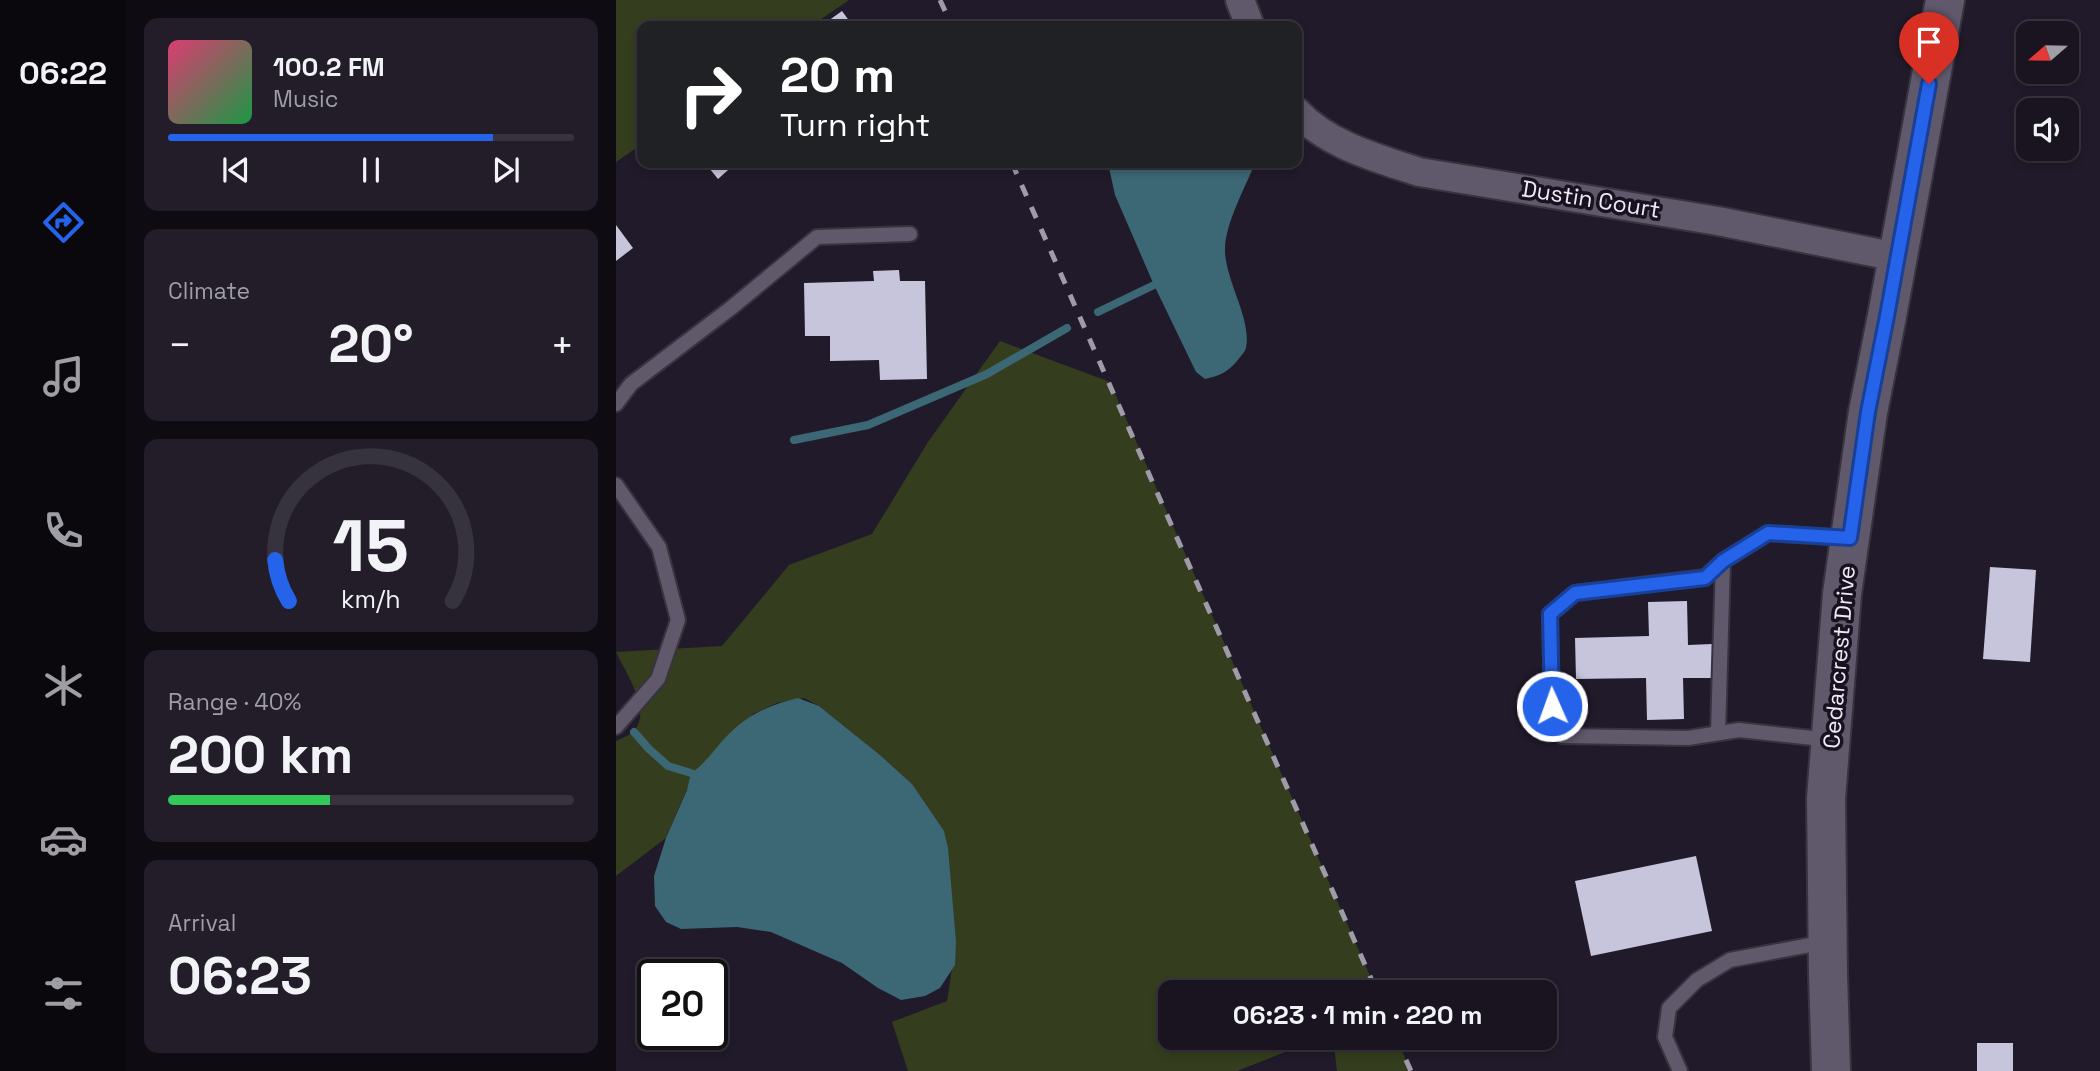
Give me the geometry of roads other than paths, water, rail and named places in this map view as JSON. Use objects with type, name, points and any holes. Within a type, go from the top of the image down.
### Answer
[{"type":"street","points":[[1240,0],[1248,21]]},
{"type":"street","name":"Cedarcrest Drive","points":[[1831,1071],[1826,799],[1842,594],[1868,412],[1945,0]]},
{"type":"street","name":"Dustin Court","points":[[1302,118],[1328,136],[1372,156],[1419,172],[1718,220],[1897,257]]},
{"type":"lane","points":[[616,404],[632,384],[817,237],[910,234]]},
{"type":"lane","points":[[616,485],[659,547],[678,620],[658,678],[616,727]]},
{"type":"lane","points":[[1831,740],[1740,730],[1688,738],[1562,736],[1552,706],[1550,614],[1575,593],[1705,578],[1723,561],[1768,533],[1850,538]]},
{"type":"lane","points":[[1718,733],[1723,561]]},
{"type":"lane","points":[[1680,1071],[1665,1037],[1669,1008],[1697,980],[1730,960],[1827,941]]},
{"type":"water","points":[[1109,168],[1253,168],[1232,216],[1225,248],[1229,272],[1245,324],[1246,348],[1234,365],[1223,373],[1205,379],[1196,372],[1115,195]]},
{"type":"water","points":[[798,698],[819,706],[912,784],[944,831],[948,848],[956,942],[955,965],[940,988],[925,996],[901,1000],[842,963],[771,932],[737,927],[681,929],[666,922],[655,906],[654,876],[691,773],[745,720],[779,703]]},
{"type":"waterway","points":[[1098,312],[1154,285]]},
{"type":"waterway","points":[[794,440],[868,425],[987,374],[1067,328]]},
{"type":"waterway","points":[[634,732],[668,766],[691,773]]},
{"type":"railway","points":[[940,0],[950,21]]},
{"type":"railway","points":[[1014,168],[1372,980]]},
{"type":"railway","points":[[1401,1050],[1411,1071]]}]
